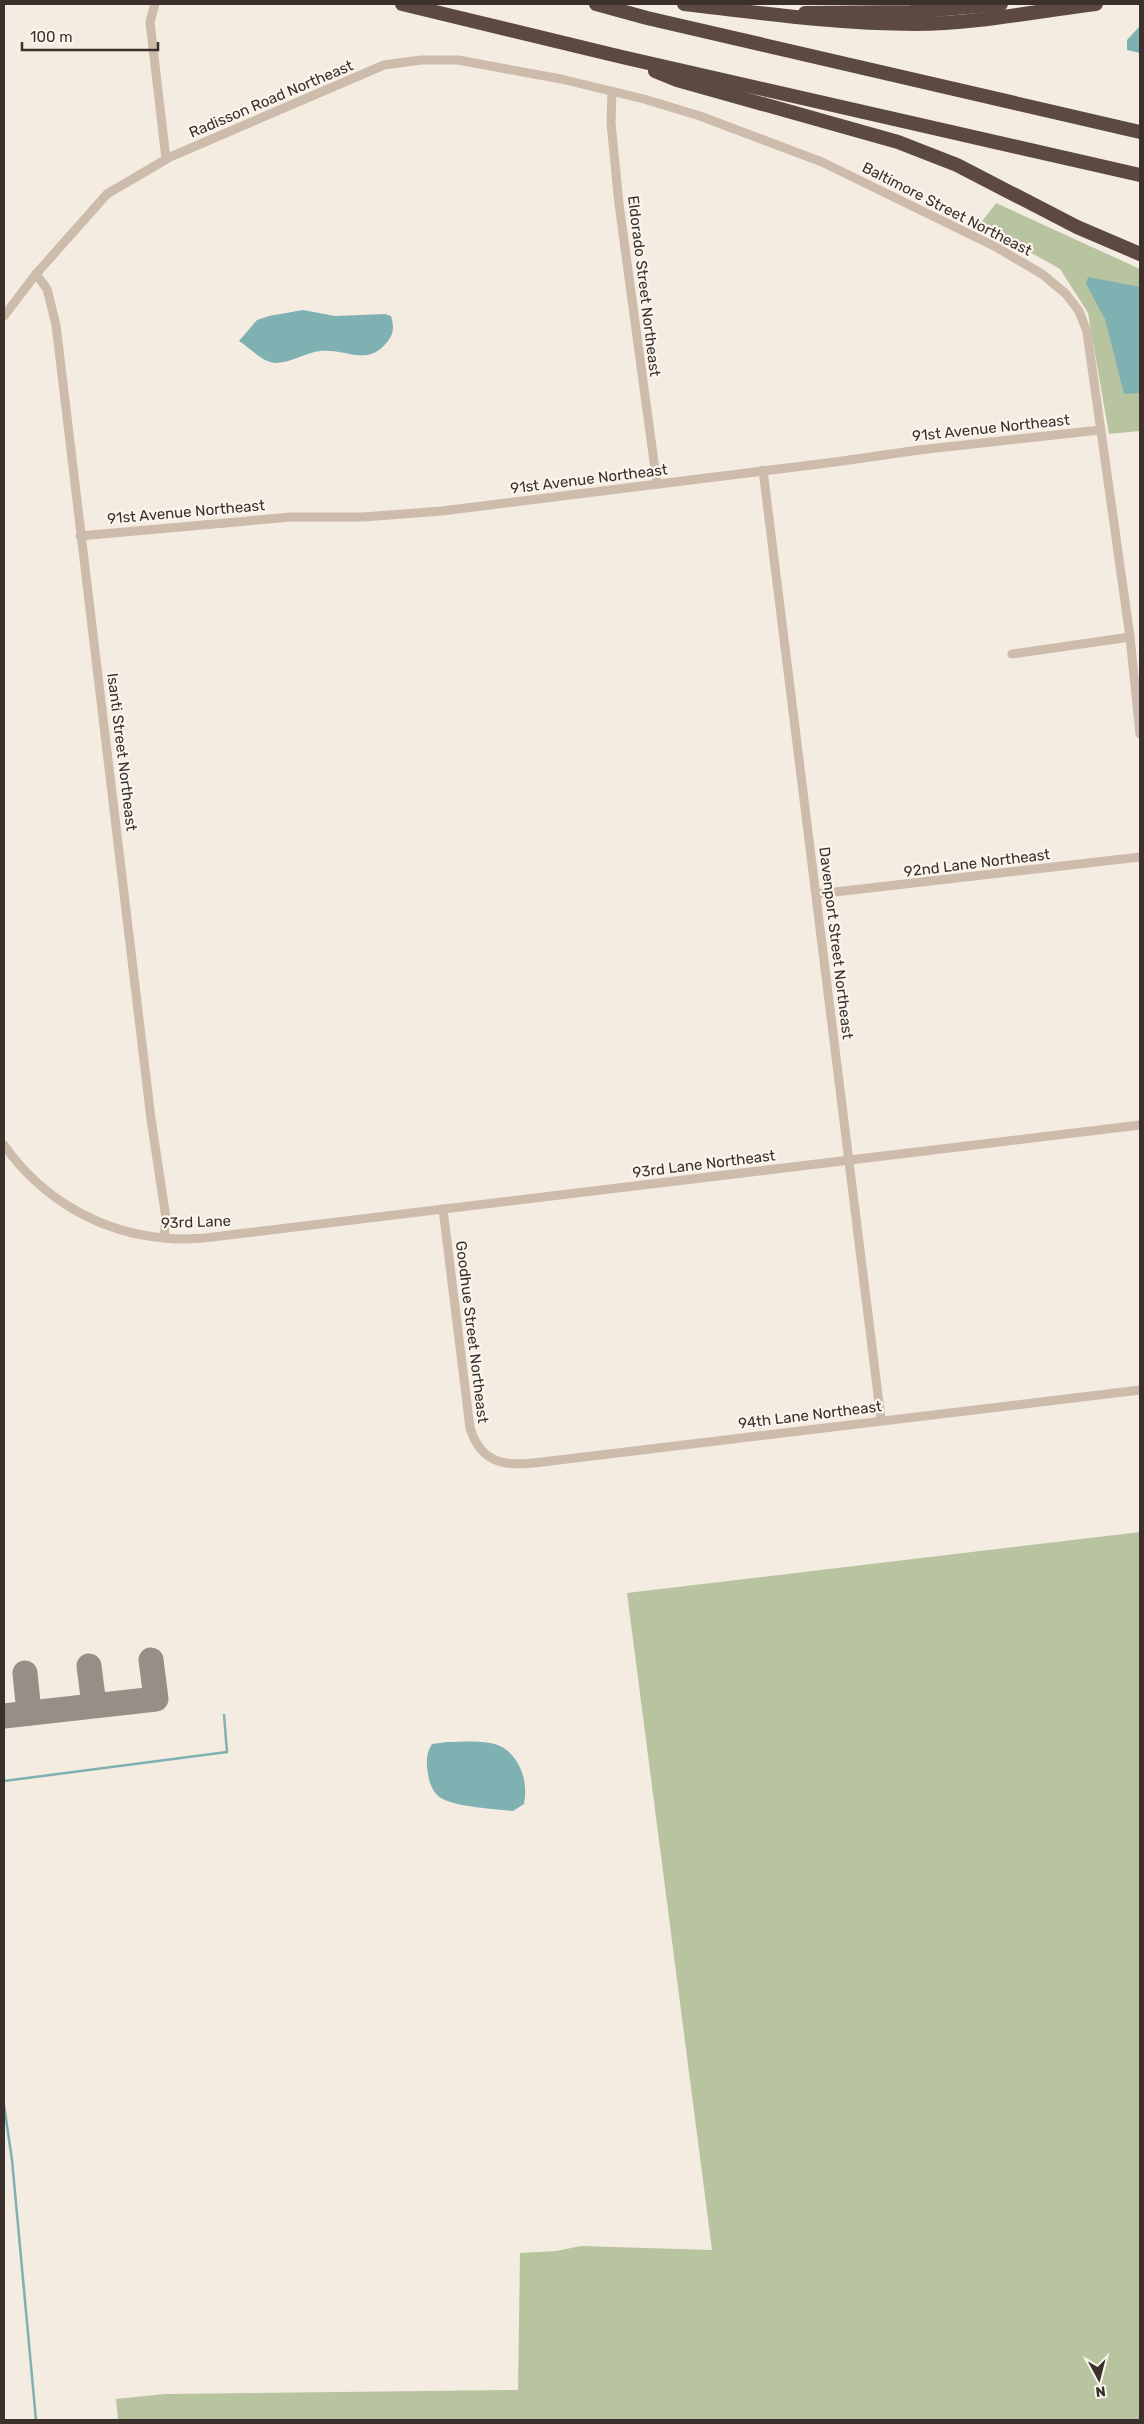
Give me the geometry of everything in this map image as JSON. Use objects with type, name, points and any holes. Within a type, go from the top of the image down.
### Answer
[{"type":"highway","points":[[402,4],[622,57],[1140,175]]},
{"type":"highway","points":[[596,4],[647,18],[1140,130]]},
{"type":"highway","points":[[684,4],[827,21],[917,24],[977,19],[1096,4]]},
{"type":"highway","points":[[778,16],[820,11],[911,12],[1001,4]]},
{"type":"highway","points":[[622,57],[677,80],[898,142],[957,165],[1077,227],[1140,254]]},
{"type":"street","points":[[155,4],[150,22],[166,159]]},
{"type":"street","name":"Radisson Road Northeast","points":[[4,316],[36,274],[107,194],[166,159],[384,65],[422,60],[458,60],[522,71],[612,91]]},
{"type":"street","name":"Baltimore Street Northeast","points":[[612,91],[700,116],[822,162],[996,247],[1042,274],[1066,294],[1079,311],[1087,332],[1130,637],[1140,734]]},
{"type":"street","name":"Eldorado Street Northeast","points":[[612,91],[611,122],[619,204],[657,484]]},
{"type":"street","name":"Isanti Street Northeast","points":[[36,274],[47,289],[56,325],[151,1119],[166,1218],[164,1238]]},
{"type":"street","name":"91st Avenue Northeast","points":[[80,536],[291,517],[363,517],[442,511],[1100,430]]},
{"type":"street","name":"Davenport Street Northeast","points":[[763,470],[881,1419]]},
{"type":"street","points":[[1012,654],[1130,637]]},
{"type":"street","name":"92nd Lane Northeast","points":[[817,894],[1140,857]]},
{"type":"street","name":"93rd Lane Northeast","points":[[271,1230],[1140,1125]]},
{"type":"street","name":"93rd Lane","points":[[4,1145],[24,1170],[48,1193],[68,1207],[110,1227],[130,1233],[164,1238],[194,1238],[271,1230]]},
{"type":"street","name":"Goodhue Street Northeast","points":[[443,1209],[470,1428],[474,1440],[484,1454]]},
{"type":"street","name":"94th Lane Northeast","points":[[484,1454],[507,1464],[530,1463],[881,1419],[1140,1390]]},
{"type":"green space","points":[[996,203],[1140,269],[1140,431],[1109,434],[1088,313],[1060,269],[980,224]]},
{"type":"green space","points":[[1140,1532],[1140,2420],[118,2420],[116,2399],[165,2394],[518,2390],[520,2253],[556,2251],[581,2246],[712,2250],[627,1593]]},
{"type":"water","points":[[1140,26],[1140,53],[1127,50],[1127,40]]},
{"type":"water","points":[[1088,277],[1140,287],[1140,393],[1124,394],[1105,319],[1086,284]]},
{"type":"water","points":[[303,310],[335,316],[385,314],[391,316],[392,332],[388,341],[372,354],[357,355],[320,351],[275,363],[261,357],[239,341],[257,320]]},
{"type":"water","points":[[484,1742],[504,1748],[515,1759],[522,1773],[525,1788],[524,1804],[513,1811],[462,1805],[437,1795],[429,1780],[428,1755],[432,1744]]},
{"type":"waterway","points":[[4,1781],[227,1752],[224,1715]]},
{"type":"waterway","points":[[4,2105],[12,2160],[36,2420]]},
{"type":"taxiway","points":[[4,1716],[156,1699],[151,1660]]},
{"type":"taxiway","points":[[89,1666],[94,1705]]},
{"type":"taxiway","points":[[25,1673],[29,1713]]}]
